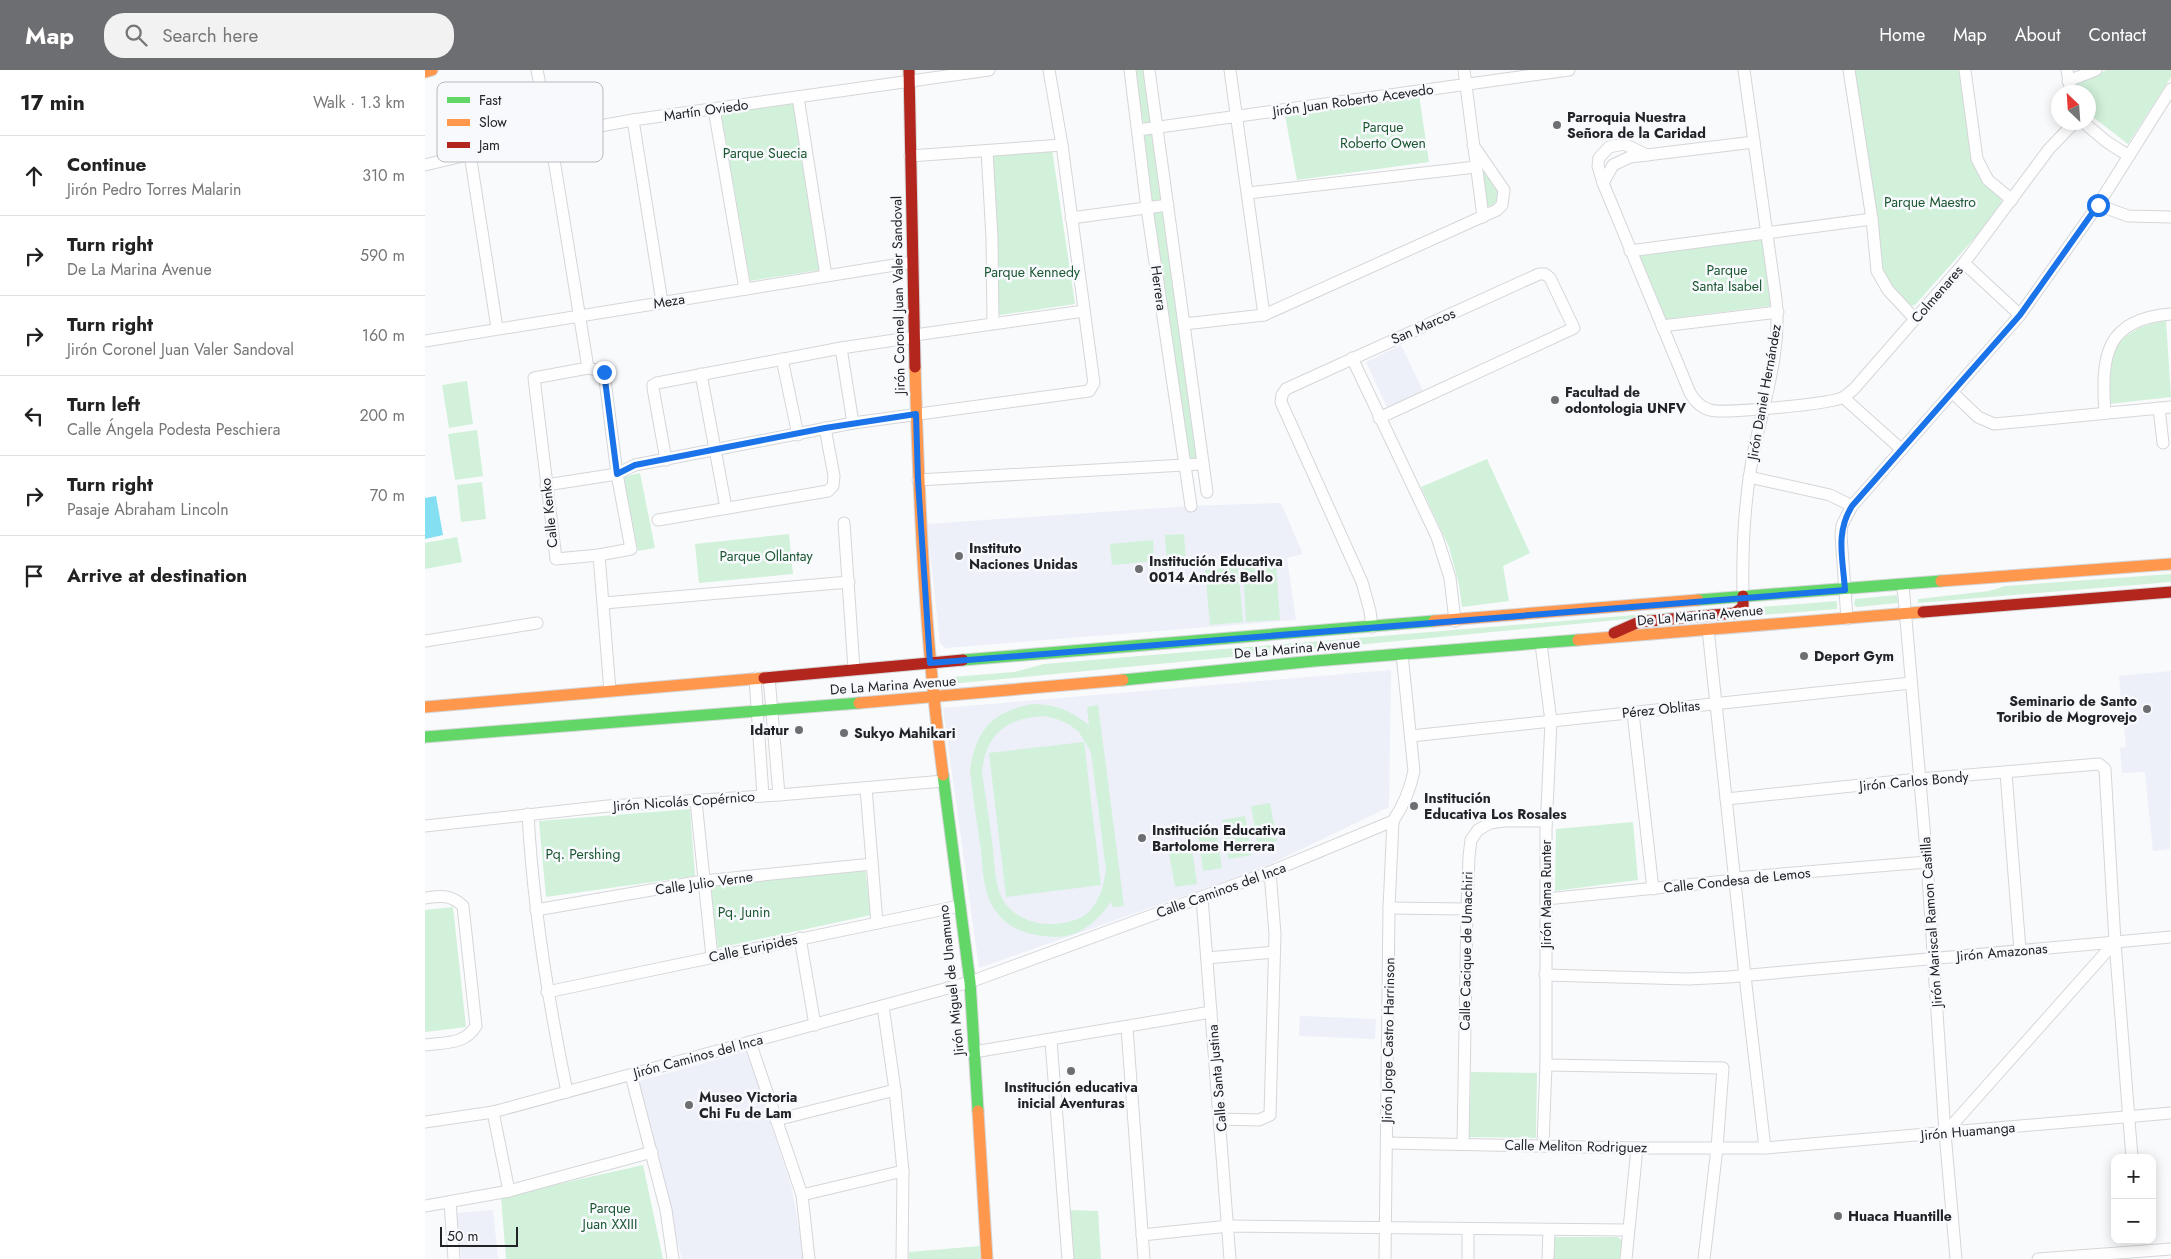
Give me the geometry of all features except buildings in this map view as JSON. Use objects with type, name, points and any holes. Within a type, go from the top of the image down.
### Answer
[{"type":"main road","points":[[425,72],[432,70]]},
{"type":"main road","name":"Jirón Coronel Juan Valer Sandoval","points":[[909,70],[909,156],[918,480],[933,698]]},
{"type":"main road","name":"De La Marina Avenue","points":[[425,707],[854,669],[1372,628],[1743,596],[1845,590],[2171,564]]},
{"type":"main road","name":"De La Marina Avenue","points":[[425,737],[933,698],[1402,654],[2171,592]]},
{"type":"main road","points":[[1602,638],[1639,622],[1735,613],[1743,607],[1743,596]]},
{"type":"main road","name":"Jirón Miguel de Unamuno","points":[[933,698],[969,982],[987,1259]]},
{"type":"street","name":"Martín Oviedo","points":[[603,125],[989,70]]},
{"type":"street","points":[[546,485],[617,474],[635,465],[853,423],[1089,391],[1094,383],[1062,145],[1049,70]]},
{"type":"street","name":"Herrera","points":[[1130,70],[1147,208],[1191,506]]},
{"type":"street","name":"Herrera","points":[[1149,70],[1207,492]]},
{"type":"street","points":[[1230,70],[1264,315]]},
{"type":"street","points":[[1463,70],[1483,217]]},
{"type":"street","name":"Jirón Juan Roberto Acevedo","points":[[1138,130],[1569,70]]},
{"type":"street","name":"Jirón Daniel Hernández","points":[[1743,596],[1742,536],[1749,477],[1778,331],[1778,312],[1744,70]]},
{"type":"street","points":[[1849,70],[1877,271],[1881,281],[1915,319]]},
{"type":"street","points":[[1965,70],[1977,159],[1988,180],[2012,200]]},
{"type":"street","points":[[2067,75],[2096,70]]},
{"type":"street","points":[[1847,619],[1841,535],[1842,525],[1852,506],[2020,315],[2167,104],[2171,89]]},
{"type":"street","points":[[798,97],[826,276]]},
{"type":"street","points":[[714,109],[745,289]]},
{"type":"street","points":[[633,120],[662,302]]},
{"type":"street","name":"Colmenares","points":[[1844,398],[1964,263],[2049,149],[2067,130]]},
{"type":"street","points":[[2093,130],[2129,156]]},
{"type":"street","points":[[1603,182],[1613,165],[1630,157],[1754,142]]},
{"type":"street","points":[[1647,155],[1625,144],[1609,147],[1599,158],[1598,166],[1630,252],[1696,402],[1711,411],[1723,412],[1763,409],[1844,398],[1901,449]]},
{"type":"street","points":[[909,156],[1062,145]]},
{"type":"street","points":[[1184,324],[1264,315],[1497,210],[1502,205],[1505,190],[1473,145]]},
{"type":"street","points":[[987,150],[993,238],[993,323]]},
{"type":"street","points":[[470,162],[497,328]]},
{"type":"street","points":[[554,162],[588,368],[604,372],[617,474],[631,549],[599,555],[610,691]]},
{"type":"street","points":[[1248,193],[1476,167]]},
{"type":"street","points":[[1071,218],[1168,205]]},
{"type":"street","points":[[2098,205],[2128,216],[2171,217]]},
{"type":"street","points":[[1630,252],[1871,219]]},
{"type":"street","name":"Meza","points":[[425,341],[913,262]]},
{"type":"street","points":[[1964,263],[2020,315]]},
{"type":"street","name":"San Marcos","points":[[1372,628],[1363,582],[1281,402],[1281,395],[1286,390],[1352,358],[1539,274],[1545,274],[1550,278],[1574,328],[1379,418]]},
{"type":"street","points":[[666,460],[653,388],[653,385],[657,383],[841,348],[993,323],[1010,323],[1084,312]]},
{"type":"street","points":[[1662,326],[1778,312]]},
{"type":"street","points":[[2105,413],[2103,389],[2105,360],[2115,338],[2122,330],[2143,318],[2171,314]]},
{"type":"street","points":[[841,348],[853,423]]},
{"type":"street","points":[[1352,358],[1437,537],[1446,562],[1455,621]]},
{"type":"street","points":[[782,359],[798,435]]},
{"type":"street","name":"Calle Kenko","points":[[588,368],[535,378],[554,558],[599,555]]},
{"type":"street","points":[[701,374],[725,508]]},
{"type":"street","points":[[1952,392],[1977,417],[1994,424],[2165,408],[2163,443]]},
{"type":"street","points":[[658,520],[828,491],[833,486],[835,476],[825,428]]},
{"type":"street","points":[[918,480],[1202,464]]},
{"type":"street","points":[[1749,477],[1830,495],[1852,506]]},
{"type":"street","points":[[844,523],[854,669]]},
{"type":"street","points":[[604,603],[849,582]]},
{"type":"street","name":"Jirón Mariscal Ramon Castilla","points":[[1903,585],[1927,862],[1945,1133],[1956,1259]]},
{"type":"street","points":[[425,641],[537,623]]},
{"type":"street","points":[[1708,629],[1765,1148]]},
{"type":"street","name":"Jirón Mama Runter","points":[[1541,644],[1551,721],[1546,821],[1546,1065],[1543,1145]]},
{"type":"street","points":[[1393,821],[1410,789],[1414,771],[1402,654]]},
{"type":"street","points":[[769,677],[779,795]]},
{"type":"street","points":[[755,678],[763,796]]},
{"type":"street","name":"Pérez Oblitas","points":[[1411,736],[1911,683]]},
{"type":"street","points":[[1633,712],[1653,889]]},
{"type":"street","name":"Jirón Carlos Bondy","points":[[1726,799],[1919,779],[2099,764],[2105,769],[2115,942]]},
{"type":"street","points":[[2006,773],[2020,950]]},
{"type":"street","name":"Jirón Nicolás Copérnico","points":[[425,826],[528,814],[944,781]]},
{"type":"street","points":[[867,788],[877,923]]},
{"type":"street","points":[[696,800],[712,957]]},
{"type":"street","points":[[528,814],[536,910],[547,992],[567,1092]]},
{"type":"street","name":"Calle Cacique de Umachiri","points":[[1463,1144],[1467,909],[1471,840],[1478,830],[1490,823],[1503,820],[1546,821]]},
{"type":"street","name":"Calle Caminos del Inca","points":[[969,982],[1270,872],[1393,821]]},
{"type":"street","name":"Jirón Jorge Castro Harrinson","points":[[1385,1259],[1389,908],[1393,821]]},
{"type":"street","name":"Calle Condesa de Lemos","points":[[1547,899],[1726,881],[1734,878],[1927,862]]},
{"type":"street","name":"Calle Julio Verne","points":[[536,910],[703,881],[872,864]]},
{"type":"street","points":[[1220,1119],[1259,1120],[1270,1115],[1275,952],[1270,872]]},
{"type":"street","points":[[425,898],[447,895],[463,906],[476,1026],[471,1034],[462,1040],[425,1045]]},
{"type":"street","name":"Calle Santa Justina","points":[[1202,897],[1231,1259]]},
{"type":"street","name":"Calle Euripides","points":[[547,992],[959,906]]},
{"type":"street","points":[[1389,908],[1467,909]]},
{"type":"street","points":[[800,938],[815,1025]]},
{"type":"street","name":"Jirón Amazonas","points":[[1545,975],[1688,979],[1745,976],[2171,938]]},
{"type":"street","points":[[2115,942],[2132,1154]]},
{"type":"street","points":[[1945,1133],[2115,942]]},
{"type":"street","points":[[1207,958],[1275,952]]},
{"type":"street","name":"Jirón Caminos del Inca","points":[[425,1122],[493,1112],[969,982]]},
{"type":"street","points":[[883,1006],[887,1022],[903,1171],[902,1259]]},
{"type":"street","points":[[974,1052],[1051,1041],[1211,1012]]},
{"type":"street","points":[[1127,1028],[1144,1259]]},
{"type":"street","points":[[1051,1041],[1068,1259]]},
{"type":"street","points":[[750,1042],[802,1195],[809,1259]]},
{"type":"street","points":[[1546,1065],[1723,1068],[1717,1148],[1704,1259]]},
{"type":"street","points":[[631,1075],[666,1210],[673,1259]]},
{"type":"street","points":[[777,1120],[895,1090]]},
{"type":"street","points":[[493,1112],[509,1191]]},
{"type":"street","name":"Jirón Huamanga","points":[[1765,1148],[2171,1113]]},
{"type":"street","name":"Calle Meliton Rodriguez","points":[[1387,1143],[1637,1148],[1765,1148]]},
{"type":"street","points":[[1625,1259],[1637,1148]]},
{"type":"street","points":[[425,1206],[509,1191],[652,1152]]},
{"type":"street","points":[[802,1195],[903,1171]]},
{"type":"street","points":[[450,1202],[454,1259]]},
{"type":"street","points":[[1142,1234],[1229,1226],[1628,1230]]},
{"type":"street","points":[[1468,1229],[1468,1259]]},
{"type":"street","points":[[1548,1259],[1549,1230]]},
{"type":"street","points":[[2038,1259],[2171,1249]]},
{"type":"shaded area","points":[[1401,345],[1423,391],[1387,407],[1366,362]]},
{"type":"shaded area","name":"Institución Educativa 0014 Andrés Bello","points":[[1281,503],[1303,554],[1287,558],[1296,620],[945,648],[940,643],[927,524],[1191,506]]},
{"type":"shaded area","name":"Institución Educativa Bartolome Herrera","points":[[1391,670],[1389,807],[1258,870],[979,968],[943,708]]},
{"type":"shaded area","points":[[2171,671],[2170,849],[2153,851],[2145,772],[2122,773],[2120,748],[2126,747],[2119,676]]},
{"type":"shaded area","points":[[1300,1016],[1376,1019],[1375,1039],[1299,1036]]},
{"type":"shaded area","points":[[747,1051],[792,1189],[804,1259],[682,1259],[636,1082]]},
{"type":"shaded area","points":[[493,1210],[498,1259],[462,1259],[456,1213]]},
{"type":"green space","points":[[1134,70],[1145,70],[1152,120],[1150,123],[1144,123],[1142,119]]},
{"type":"green space","name":"Parque Maestro","points":[[1855,70],[1960,70],[1971,153],[1975,167],[1984,181],[2001,197],[2002,203],[1978,234],[1915,305],[1910,306],[1892,288],[1881,269]]},
{"type":"green space","points":[[2107,70],[2171,70],[2171,77],[2128,144],[2096,119],[2096,85],[2076,85],[2075,82]]},
{"type":"green space","name":"Parque Roberto Owen","points":[[1419,95],[1429,162],[1297,180],[1285,115]]},
{"type":"green space","name":"Parque Suecia","points":[[794,103],[820,270],[750,281],[721,113]]},
{"type":"green space","points":[[1151,132],[1163,199],[1161,202],[1153,202],[1151,199],[1142,137],[1144,133]]},
{"type":"green space","name":"Parque Kennedy","points":[[1052,149],[1075,304],[1000,315],[995,311],[993,154]]},
{"type":"green space","points":[[1480,160],[1500,187],[1500,198],[1493,205],[1484,207]]},
{"type":"green space","points":[[1162,209],[1165,212],[1197,455],[1195,459],[1188,459],[1152,214],[1153,210]]},
{"type":"green space","name":"Parque Santa Isabel","points":[[1762,238],[1771,306],[1666,319],[1638,256]]},
{"type":"green space","points":[[2166,320],[2171,397],[2109,404],[2108,368],[2118,341],[2141,327]]},
{"type":"green space","points":[[467,381],[473,424],[449,428],[442,385]]},
{"type":"green space","points":[[477,430],[483,476],[455,480],[448,434]]},
{"type":"green space","points":[[1487,459],[1530,553],[1503,566],[1509,601],[1462,607],[1459,585],[1449,547],[1421,487]]},
{"type":"green space","points":[[640,473],[655,548],[638,551],[623,477]]},
{"type":"green space","points":[[482,482],[486,519],[461,522],[457,485]]},
{"type":"green space","name":"Parque Ollantay","points":[[789,534],[793,574],[699,583],[695,544]]},
{"type":"green space","points":[[1184,534],[1186,563],[1167,564],[1165,535]]},
{"type":"green space","points":[[457,537],[462,562],[425,569],[425,543]]},
{"type":"green space","points":[[1153,540],[1154,561],[1112,565],[1110,544]]},
{"type":"green space","points":[[1276,564],[1280,620],[1246,622],[1243,566]]},
{"type":"green space","points":[[1238,567],[1243,622],[1210,625],[1205,570]]},
{"type":"green space","points":[[2171,574],[2171,582],[1918,603],[1918,599],[1989,591],[2005,586]]},
{"type":"green space","points":[[1897,595],[1898,603],[1857,607],[1854,605],[1855,599]]},
{"type":"green space","points":[[1837,601],[1837,609],[1749,616],[1748,608]]},
{"type":"green space","points":[[1731,607],[1731,609],[950,684],[952,677],[1014,672],[1044,664]]},
{"type":"green space","points":[[1032,704],[1056,707],[1069,712],[1089,725],[1087,707],[1098,705],[1124,906],[1113,907],[1111,902],[1090,925],[1074,934],[1055,937],[1037,935],[1016,929],[999,916],[991,903],[986,889],[970,770],[977,744],[988,725],[1006,712]],"holes":[[[1044,716],[1057,719],[1079,732],[1091,752],[1106,870],[1103,886],[1093,908],[1080,918],[1051,924],[1031,921],[1021,917],[1005,904],[1000,894],[995,875],[982,772],[988,747],[1001,730],[1009,724],[1031,717]]]},
{"type":"green space","points":[[1084,742],[1101,885],[1006,897],[989,753]]},
{"type":"green space","points":[[1270,803],[1277,841],[1258,845],[1251,806]]},
{"type":"green space","name":"Pq. Pershing","points":[[690,809],[695,876],[546,897],[539,821]]},
{"type":"green space","points":[[1245,816],[1252,855],[1228,859],[1222,820]]},
{"type":"green space","points":[[1633,822],[1638,880],[1555,891],[1556,829]]},
{"type":"green space","points":[[1216,831],[1222,868],[1203,871],[1198,834]]},
{"type":"green space","points":[[1191,843],[1197,884],[1175,887],[1168,847]]},
{"type":"green space","name":"Pq. Junin","points":[[865,868],[871,915],[718,948],[710,886]]},
{"type":"green space","points":[[453,907],[466,1027],[425,1032],[425,910]]},
{"type":"green space","points":[[1471,1072],[1537,1073],[1536,1138],[1469,1137]]},
{"type":"green space","name":"Parque Juan XXIII","points":[[643,1165],[663,1259],[506,1259],[501,1197]]},
{"type":"green space","points":[[1070,1210],[1098,1211],[1101,1259],[1073,1259]]},
{"type":"green space","points":[[1554,1237],[1617,1237],[1622,1240],[1620,1259],[1550,1259]]},
{"type":"green space","points":[[980,1246],[981,1259],[909,1259],[909,1252]]},
{"type":"water","points":[[436,496],[443,535],[425,539],[425,498]]},
{"type":"traffic: fast","points":[[1698,600],[1941,581]]},
{"type":"traffic: fast","points":[[963,660],[1434,621]]},
{"type":"traffic: fast","points":[[1123,680],[1314,661],[1578,640]]},
{"type":"traffic: fast","points":[[425,737],[859,703]]},
{"type":"traffic: fast","points":[[943,775],[970,982],[978,1111]]},
{"type":"traffic: slow","points":[[425,72],[432,70]]},
{"type":"traffic: slow","points":[[915,367],[927,623],[943,775]]},
{"type":"traffic: slow","points":[[1941,581],[2171,564]]},
{"type":"traffic: slow","points":[[1434,621],[1698,600]]},
{"type":"traffic: slow","points":[[1578,640],[1923,612]]},
{"type":"traffic: slow","points":[[425,707],[764,678]]},
{"type":"traffic: slow","points":[[859,703],[1123,680]]},
{"type":"traffic: slow","points":[[978,1111],[987,1259]]},
{"type":"traffic: jam","points":[[909,70],[915,367]]},
{"type":"traffic: jam","points":[[1923,612],[2171,592]]},
{"type":"traffic: jam","points":[[1614,633],[1639,622],[1735,613],[1743,607],[1743,596]]},
{"type":"traffic: jam","points":[[764,678],[963,660]]},
{"type":"place","name":"Parroquia Nuestra Señora de la Caridad","points":[[1557,125]]},
{"type":"place","name":"Facultad de odontologia UNFV","points":[[1555,400]]},
{"type":"place","name":"Instituto Naciones Unidas","points":[[959,556]]},
{"type":"place","name":"Institución Educativa 0014 Andrés Bello","points":[[1139,569]]},
{"type":"place","name":"Deport Gym","points":[[1804,656]]},
{"type":"place","name":"Seminario de Santo Toribio de Mogrovejo","points":[[2147,709]]},
{"type":"place","name":"Idatur","points":[[799,730]]},
{"type":"place","name":"Sukyo Mahikari","points":[[844,733]]},
{"type":"place","name":"Institución Educativa Los Rosales","points":[[1414,806]]},
{"type":"place","name":"Institución Educativa Bartolome Herrera","points":[[1142,838]]},
{"type":"place","name":"Institución educativa inicial Aventuras","points":[[1071,1071]]},
{"type":"place","name":"Museo Victoria Chi Fu de Lam","points":[[689,1105]]},
{"type":"place","name":"Huaca Huantille","points":[[1838,1216]]},
{"type":"route","points":[[604,372],[617,474],[635,465],[798,435],[825,428],[916,414],[918,480],[930,663],[1743,596],[1845,590],[1841,535],[1845,517],[1852,506],[2020,315],[2098,205]]}]
